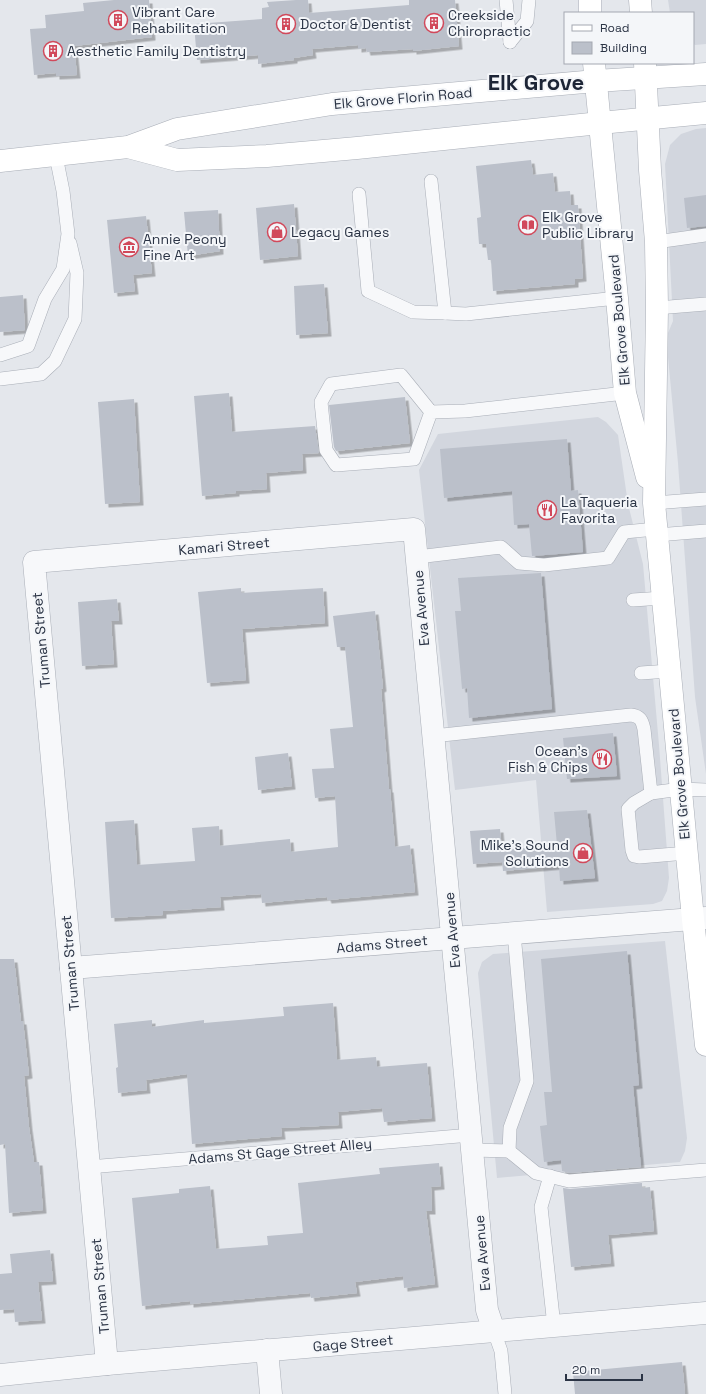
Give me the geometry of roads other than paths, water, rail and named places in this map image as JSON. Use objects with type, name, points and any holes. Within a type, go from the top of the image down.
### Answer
[{"type":"main road","points":[[590,0],[590,12]]},
{"type":"main road","points":[[640,0],[641,12]]},
{"type":"main road","name":"Elk Grove Florin Road","points":[[0,161],[128,147],[177,129],[332,104],[595,72],[646,70],[706,74]]},
{"type":"main road","name":"Elk Grove Boulevard","points":[[646,70],[650,170],[656,242],[657,308],[654,502],[687,854],[699,919],[706,1045]]},
{"type":"main road","name":"Elk Grove Boulevard","points":[[595,72],[625,393],[654,502]]},
{"type":"main road","name":"Elk Grove Florin Road","points":[[128,147],[177,160],[260,156],[357,148],[600,122],[706,113]]},
{"type":"street","name":"Eva Avenue","points":[[414,529],[488,1310],[494,1331]]},
{"type":"street","name":"Kamari Street","points":[[34,562],[414,529]]},
{"type":"street","name":"Truman Street","points":[[34,562],[107,1364]]},
{"type":"street","name":"Adams Street","points":[[71,968],[699,919]]},
{"type":"street","name":"Gage Street","points":[[0,1375],[107,1364],[706,1313]]},
{"type":"street","points":[[267,1350],[270,1394]]},
{"type":"lane","points":[[506,0],[510,42],[527,21],[529,0]]},
{"type":"lane","points":[[0,379],[41,374],[55,361],[75,319],[77,273],[68,234],[63,191],[56,156]]},
{"type":"lane","points":[[431,181],[446,313]]},
{"type":"lane","points":[[359,194],[368,291],[413,312],[466,314],[617,298]]},
{"type":"lane","points":[[0,355],[28,346],[45,299],[63,269],[68,234]]},
{"type":"lane","points":[[656,242],[706,234]]},
{"type":"lane","points":[[657,308],[706,304]]},
{"type":"lane","points":[[402,375],[431,412],[414,459],[336,466],[326,450],[321,402],[331,384],[402,375]]},
{"type":"lane","points":[[431,412],[465,411],[625,393]]},
{"type":"lane","points":[[654,502],[706,499]]},
{"type":"lane","points":[[416,557],[501,547],[519,563],[544,565],[608,558],[624,532],[706,531]]},
{"type":"lane","points":[[633,600],[663,598]]},
{"type":"lane","points":[[640,673],[670,671]]},
{"type":"lane","points":[[434,736],[631,715],[638,716],[642,720],[644,729],[651,793]]},
{"type":"lane","points":[[687,854],[634,856],[632,850],[628,809],[634,803],[651,793],[681,789],[706,790]]},
{"type":"lane","points":[[514,933],[527,1081],[510,1128],[509,1151],[536,1173],[569,1181],[706,1170]]},
{"type":"lane","name":"Adams St Gage Street Alley","points":[[89,1167],[472,1142],[509,1151]]},
{"type":"lane","points":[[550,1176],[540,1207],[554,1326]]},
{"type":"lane","points":[[494,1331],[501,1352],[505,1394]]},
{"type":"place","name":"Vibrant Care Rehabilitation","points":[[118,20]]},
{"type":"place","name":"Creekside Chiropractic","points":[[434,23]]},
{"type":"place","name":"Doctor & Dentist","points":[[286,24]]},
{"type":"place","name":"Aesthetic Family Dentistry","points":[[53,51]]},
{"type":"place","name":"Elk Grove Public Library","points":[[528,225]]},
{"type":"place","name":"Legacy Games","points":[[277,232]]},
{"type":"place","name":"Annie Peony Fine Art","points":[[129,247]]},
{"type":"place","name":"La Taqueria Favorita","points":[[547,510]]},
{"type":"place","name":"Ocean's Fish & Chips","points":[[602,759]]},
{"type":"place","name":"Mike's Sound Solutions","points":[[583,853]]},
{"type":"district","name":"Elk Grove","points":[[536,82]]}]
